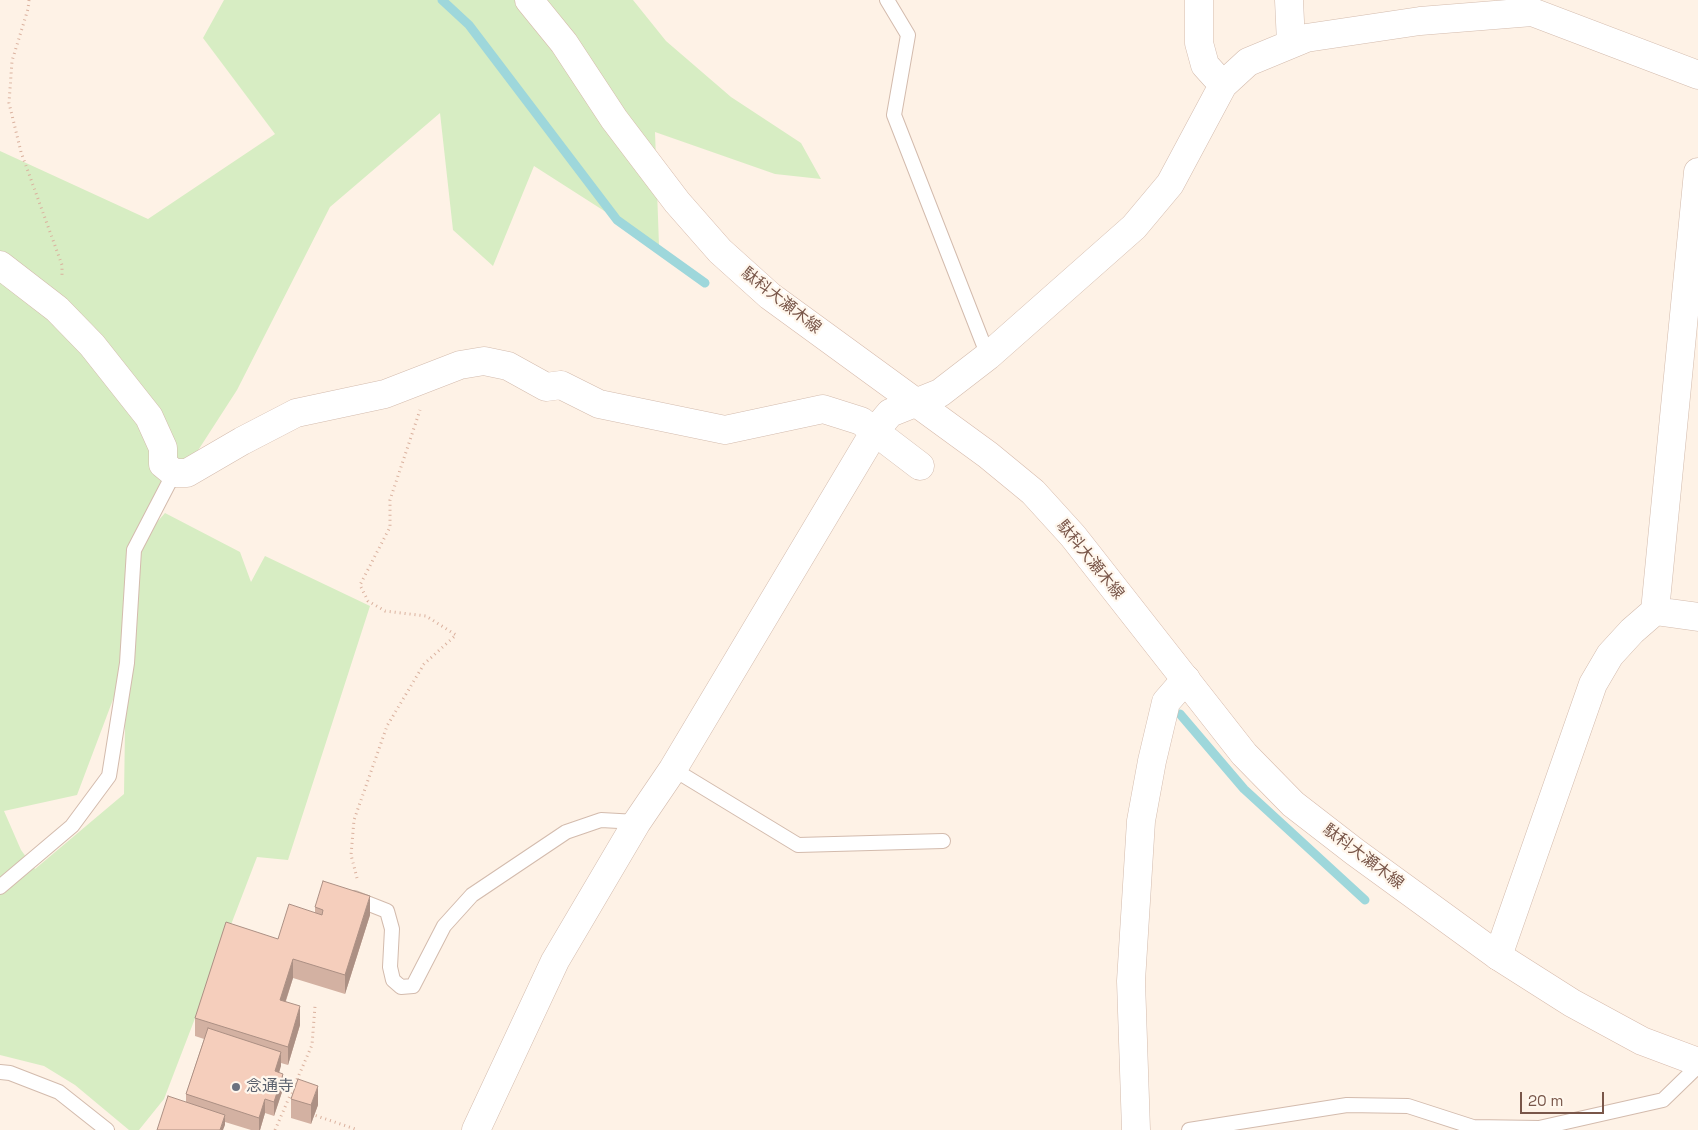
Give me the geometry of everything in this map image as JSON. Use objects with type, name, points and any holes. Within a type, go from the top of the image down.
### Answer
[{"type":"street","name":"駄科大瀬木線","points":[[529,0],[564,42],[614,119],[677,202],[720,251],[770,296],[988,455],[1032,492],[1072,536],[1244,754],[1293,804],[1355,852],[1498,956],[1572,1003],[1642,1042],[1698,1062]]},
{"type":"street","points":[[1199,0],[1199,42],[1205,65],[1222,86]]},
{"type":"street","points":[[1289,0],[1291,43]]},
{"type":"street","points":[[476,1130],[555,961],[637,822],[673,769],[875,431],[890,413],[940,393],[988,356],[1134,227],[1170,184],[1222,86],[1248,62],[1306,38],[1410,23],[1475,8],[1532,12],[1698,75]]},
{"type":"street","points":[[1498,956],[1594,684],[1610,655],[1632,631],[1655,612],[1698,172]]},
{"type":"street","points":[[0,265],[57,309],[92,346],[149,417],[162,448],[163,464],[174,473],[187,473],[242,441],[296,413],[385,394],[460,365],[484,361],[508,366],[546,388],[561,385],[599,404],[725,430],[823,409],[861,421],[920,466]]},
{"type":"street","points":[[1655,612],[1698,617]]},
{"type":"street","points":[[1136,1130],[1131,981],[1141,821],[1152,761],[1166,702],[1186,679]]},
{"type":"lane","points":[[887,0],[908,35],[894,115],[988,356]]},
{"type":"lane","points":[[0,887],[72,826],[109,776],[127,663],[134,550],[174,473]]},
{"type":"lane","points":[[673,769],[798,845],[943,841]]},
{"type":"lane","points":[[341,893],[387,911],[392,929],[390,967],[393,980],[401,987],[413,986],[444,926],[472,895],[566,832],[601,820],[637,822]]},
{"type":"lane","points":[[1189,1130],[1347,1105],[1408,1106],[1473,1127],[1540,1128],[1663,1100],[1698,1066]]},
{"type":"lane","points":[[0,1072],[10,1073],[59,1092],[107,1130]]},
{"type":"path","points":[[29,0],[12,61],[9,102],[21,152],[62,265],[62,288],[57,309]]},
{"type":"path","points":[[364,902],[351,855],[354,820],[387,726],[424,664],[456,635],[426,616],[385,612],[368,601],[360,585],[390,527],[390,500],[421,406]]},
{"type":"path","points":[[275,1130],[312,1045],[315,1006]]},
{"type":"path","points":[[286,1105],[295,1108]]},
{"type":"path","points":[[304,1111],[358,1130]]},
{"type":"green space","points":[[224,0],[633,0],[666,41],[731,97],[801,143],[821,179],[775,174],[655,132],[659,246],[534,166],[493,266],[453,230],[440,113],[330,207],[237,390],[137,545],[165,513],[240,552],[251,582],[265,556],[370,606],[288,860],[257,857],[164,1099],[139,1130],[129,1130],[75,1085],[44,1066],[0,1055],[0,151],[148,219],[275,134],[203,38]],"holes":[[[126,665],[124,794],[35,869],[21,850],[4,811],[77,795]]]},
{"type":"building","points":[[323,881],[370,896],[345,975],[293,959],[280,1000],[300,1006],[288,1047],[195,1018],[226,922],[278,939],[289,904],[322,915],[323,910],[315,907]]},
{"type":"building","name":"念通寺","points":[[208,1028],[281,1052],[275,1071],[283,1074],[274,1102],[265,1099],[259,1118],[186,1094]]},
{"type":"building","points":[[298,1079],[318,1086],[311,1105],[291,1099]]},
{"type":"building","points":[[168,1096],[225,1115],[220,1130],[157,1130]]},
{"type":"waterway","points":[[442,0],[469,25],[617,220],[705,283]]},
{"type":"waterway","points":[[1180,714],[1244,789],[1365,900]]},
{"type":"place","name":"念通寺","points":[[236,1087]]}]
